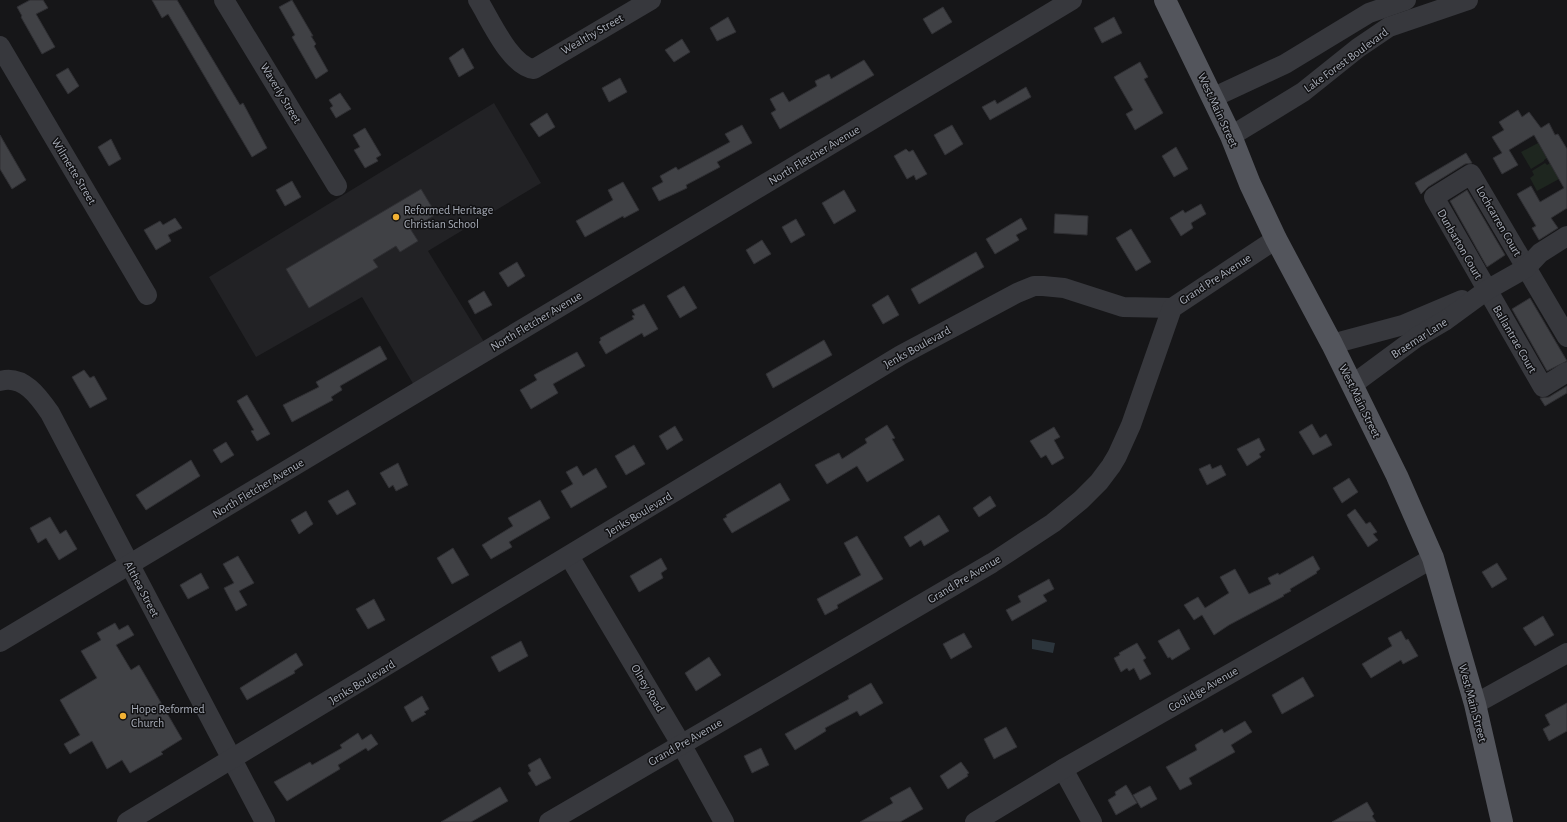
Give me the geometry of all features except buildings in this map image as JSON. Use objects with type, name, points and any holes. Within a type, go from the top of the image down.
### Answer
[{"type":"main road","name":"West Main Street","points":[[1165,0],[1231,136],[1250,184],[1276,240],[1332,344],[1397,476],[1433,558],[1475,704],[1502,822]]},
{"type":"street","name":"Waverly Street","points":[[224,0],[337,186]]},
{"type":"street","name":"Wealthy Street","points":[[478,0],[512,55],[526,68],[534,69],[651,0]]},
{"type":"street","name":"North Fletcher Avenue","points":[[0,642],[1072,0]]},
{"type":"street","name":"Lake Forest Boulevard","points":[[1212,98],[1285,64],[1369,13],[1406,0]]},
{"type":"street","name":"Lake Forest Boulevard","points":[[1231,136],[1303,92],[1358,48],[1389,27],[1468,0]]},
{"type":"street","name":"Wilmette Street","points":[[0,46],[147,296]]},
{"type":"street","name":"Lochcarren Court","points":[[1434,197],[1471,174],[1567,337]]},
{"type":"street","name":"Dunbarton Court","points":[[1434,197],[1487,290]]},
{"type":"street","name":"Braemar Lane","points":[[1352,385],[1417,337],[1446,320],[1487,290],[1527,267],[1540,253],[1567,236]]},
{"type":"street","name":"Grand Pre Avenue","points":[[549,822],[992,563],[1026,542],[1081,500],[1099,482],[1117,456],[1131,425],[1172,308],[1276,240]]},
{"type":"street","name":"Braemar Lane","points":[[1527,267],[1545,264],[1567,250]]},
{"type":"street","name":"Jenks Boulevard","points":[[127,822],[233,760],[901,355],[1034,286],[1064,288],[1123,307],[1172,308]]},
{"type":"street","name":"Braemar Lane","points":[[1332,344],[1404,325],[1440,308],[1487,290]]},
{"type":"street","name":"Ballantrae Court","points":[[1487,290],[1543,387],[1567,372]]},
{"type":"street","name":"Althea Street","points":[[0,381],[6,379],[22,383],[37,395],[50,414],[265,822]]},
{"type":"street","name":"Olney Road","points":[[570,556],[681,744],[724,822]]},
{"type":"street","name":"Coolidge Avenue","points":[[975,822],[1063,769],[1433,558]]},
{"type":"street","points":[[1475,704],[1567,653]]},
{"type":"street","points":[[1063,769],[1092,822]]},
{"type":"shaded area","name":"Reformed Heritage Christian School","points":[[494,103],[541,183],[428,251],[489,350],[418,392],[362,297],[256,357],[209,277]]},
{"type":"shaded area","points":[[1538,143],[1547,158],[1531,169],[1521,152]]},
{"type":"shaded area","points":[[1545,163],[1547,165],[1550,163],[1559,179],[1537,191],[1530,178],[1534,175],[1532,171]]},
{"type":"shaded area","points":[[1032,639],[1055,643],[1053,653],[1032,649]]},
{"type":"place","name":"Reformed Heritage Christian School","points":[[396,217]]},
{"type":"place","name":"Hope Reformed Church","points":[[123,716]]}]
